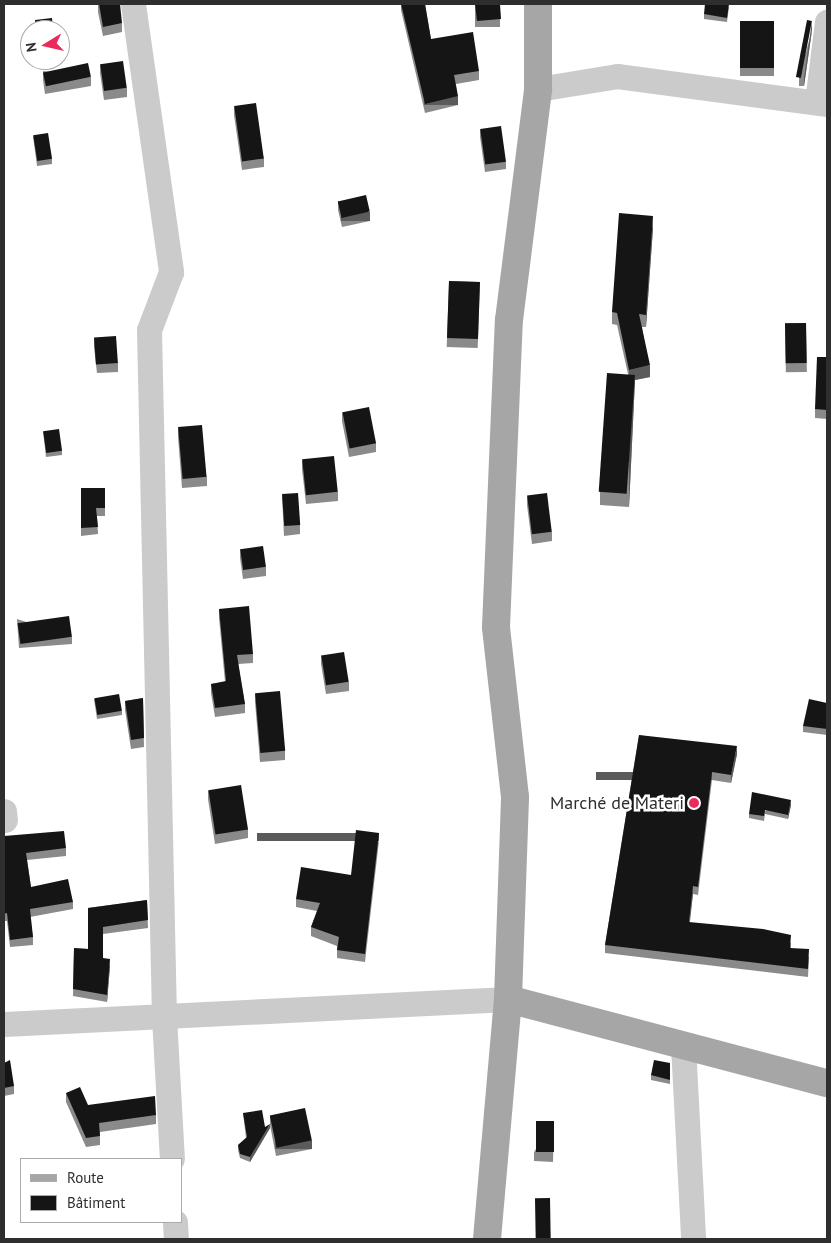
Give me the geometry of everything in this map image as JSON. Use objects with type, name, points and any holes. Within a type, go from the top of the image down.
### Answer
[{"type":"main road","points":[[487,1239],[508,999],[515,797],[496,627],[509,320],[538,89],[538,4]]},
{"type":"main road","points":[[508,999],[827,1083]]},
{"type":"street","points":[[133,4],[171,272],[150,330],[164,1017],[172,1158]]},
{"type":"street","points":[[538,89],[617,76],[822,103],[827,22]]},
{"type":"street","points":[[4,1024],[508,999]]},
{"type":"street","points":[[684,1045],[693,1239]]},
{"type":"street","points":[[175,1223],[176,1239]]},
{"type":"building","points":[[99,4],[120,4],[122,23],[103,27]]},
{"type":"building","points":[[401,4],[425,4],[431,39],[473,32],[479,71],[454,75],[458,96],[425,104]]},
{"type":"building","points":[[475,4],[500,4],[501,19],[477,21]]},
{"type":"building","points":[[705,4],[729,4],[727,18],[704,14]]},
{"type":"building","points":[[52,18],[52,20],[35,20]]},
{"type":"building","points":[[807,20],[812,21],[801,78],[796,77]]},
{"type":"building","points":[[740,21],[774,21],[774,68],[740,68]]},
{"type":"building","points":[[123,61],[127,88],[104,91],[100,64]]},
{"type":"building","points":[[88,63],[91,77],[46,86],[43,73],[70,70],[70,67]]},
{"type":"building","points":[[256,103],[264,158],[242,162],[234,106]]},
{"type":"building","points":[[501,126],[506,162],[485,165],[480,129]]},
{"type":"building","points":[[48,133],[52,159],[37,161],[33,135]]},
{"type":"building","points":[[366,195],[370,212],[342,218],[338,202]]},
{"type":"building","points":[[619,213],[653,216],[646,315],[639,314],[650,365],[629,370],[617,313],[612,312]]},
{"type":"building","points":[[449,281],[480,282],[478,339],[447,338]]},
{"type":"building","points":[[785,323],[806,323],[807,363],[786,363]]},
{"type":"building","points":[[116,336],[118,363],[96,364],[94,338]]},
{"type":"building","points":[[817,357],[827,357],[827,410],[815,409]]},
{"type":"building","points":[[607,373],[635,375],[627,494],[599,492]]},
{"type":"building","points":[[369,407],[376,443],[350,448],[342,412]]},
{"type":"building","points":[[202,425],[207,477],[183,479],[178,427]]},
{"type":"building","points":[[59,429],[62,451],[46,453],[43,431]]},
{"type":"building","points":[[334,456],[338,492],[306,495],[302,459]]},
{"type":"building","points":[[81,488],[105,488],[105,508],[96,508],[98,527],[81,528]]},
{"type":"building","points":[[298,493],[300,525],[284,526],[282,494]]},
{"type":"building","points":[[547,493],[552,532],[532,534],[527,495]]},
{"type":"building","points":[[263,546],[266,567],[243,570],[240,549]]},
{"type":"building","points":[[249,606],[253,654],[237,655],[245,704],[215,708],[211,684],[226,681],[219,609]]},
{"type":"building","points":[[69,616],[72,637],[20,644],[18,623]]},
{"type":"building","points":[[344,652],[349,682],[326,685],[321,656]]},
{"type":"building","points":[[280,691],[285,751],[260,753],[255,693]]},
{"type":"building","points":[[119,694],[122,711],[97,715],[94,698]]},
{"type":"building","points":[[143,698],[144,738],[131,740],[125,701]]},
{"type":"building","points":[[809,699],[827,703],[827,729],[803,726]]},
{"type":"building","points":[[639,735],[737,746],[731,775],[712,772],[698,887],[693,886],[689,922],[763,929],[791,935],[790,948],[809,949],[808,969],[605,945]]},
{"type":"building","points":[[241,785],[248,829],[215,835],[208,790]]},
{"type":"building","points":[[752,792],[791,800],[788,815],[765,810],[764,816],[749,814]]},
{"type":"building","points":[[356,830],[379,833],[365,954],[337,950],[339,937],[311,927],[320,903],[296,899],[301,867],[351,875]]},
{"type":"building","points":[[64,831],[66,848],[26,853],[31,887],[68,879],[73,902],[30,909],[33,937],[10,940],[7,913],[4,914],[4,836]]},
{"type":"building","points":[[147,900],[148,920],[103,927],[103,958],[110,959],[107,995],[73,989],[74,948],[88,949],[88,908]]},
{"type":"building","points":[[10,1060],[14,1086],[4,1088],[4,1063]]},
{"type":"building","points":[[654,1060],[670,1063],[670,1080],[651,1075]]},
{"type":"building","points":[[80,1087],[88,1105],[155,1096],[156,1115],[99,1123],[100,1136],[86,1138],[66,1093]]},
{"type":"building","points":[[305,1108],[312,1140],[277,1148],[270,1115]]},
{"type":"building","points":[[262,1110],[265,1127],[270,1124],[250,1157],[240,1154],[238,1145],[247,1137],[243,1113]]},
{"type":"building","points":[[536,1121],[554,1121],[554,1152],[536,1152]]},
{"type":"building","points":[[535,1198],[550,1198],[551,1239],[536,1239]]},
{"type":"place","name":"Marché de Materi","points":[[694,803]]}]
